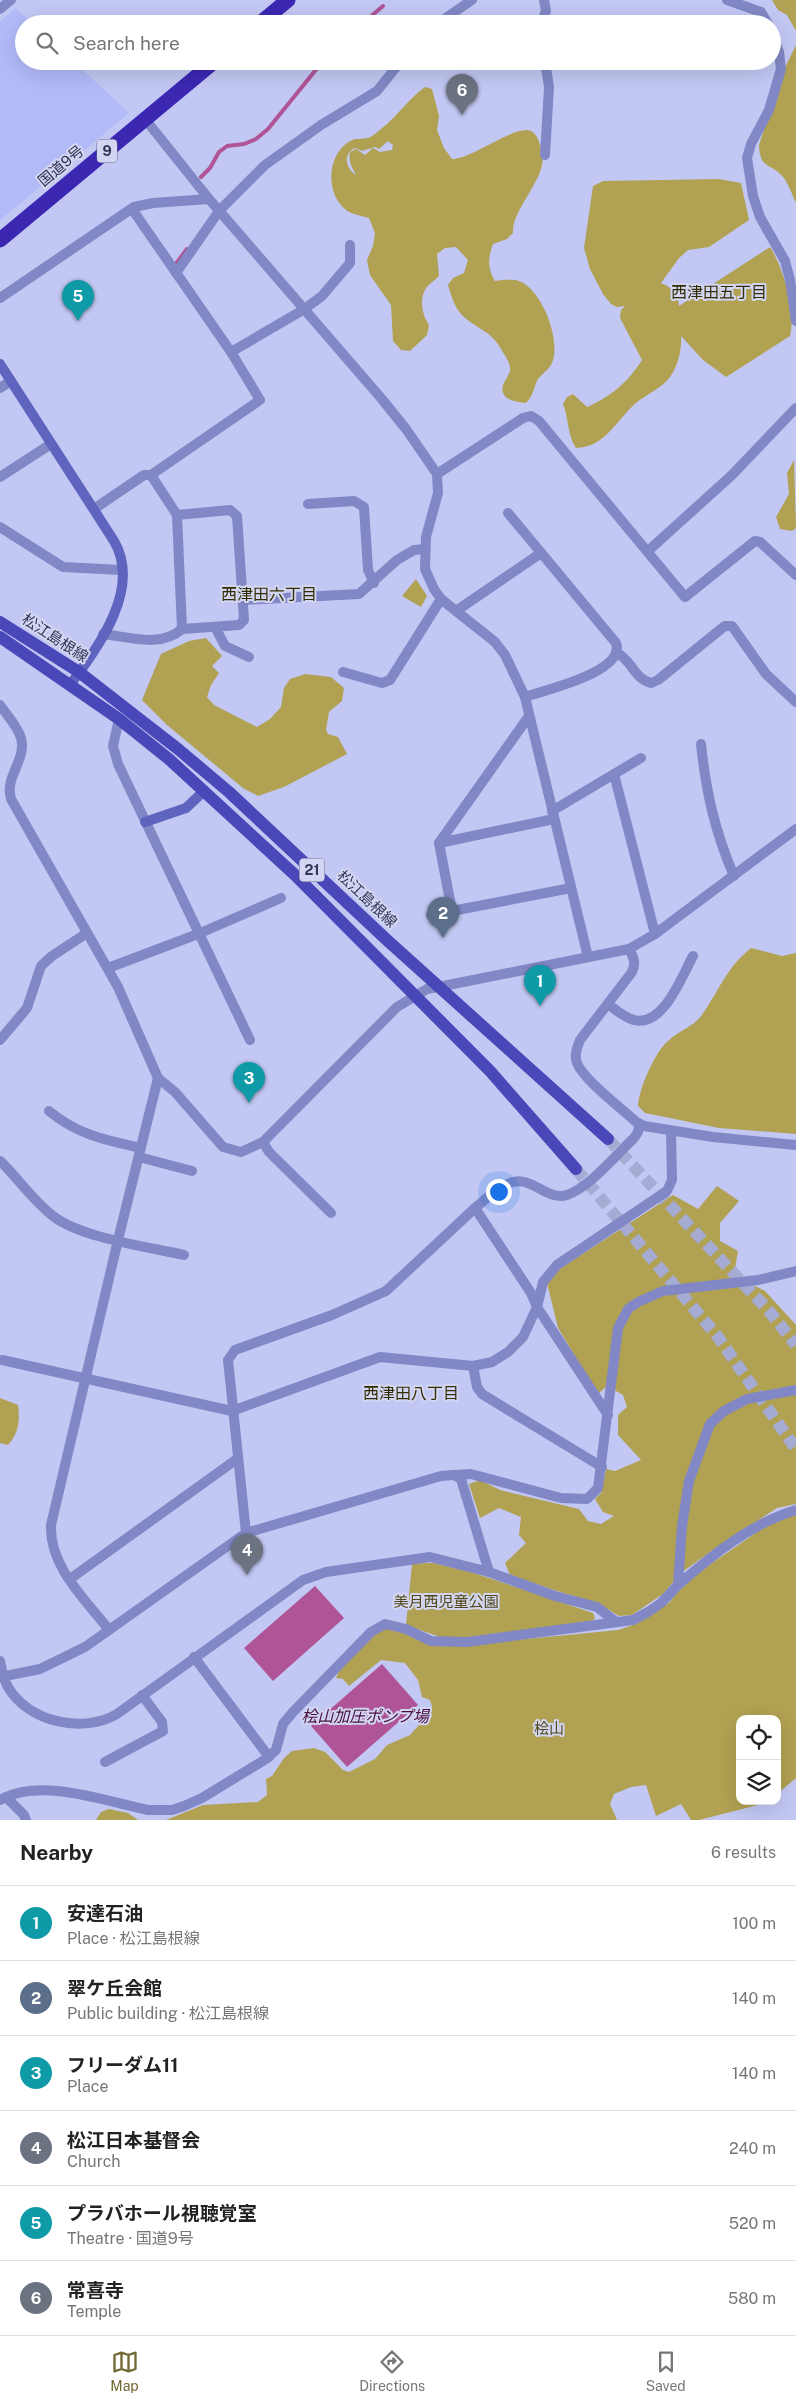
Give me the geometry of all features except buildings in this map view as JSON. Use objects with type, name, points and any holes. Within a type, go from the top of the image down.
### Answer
[{"type":"highway","points":[[270,15],[288,0]]},
{"type":"highway","name":"国道9号","points":[[0,240],[203,70]]},
{"type":"main road","name":"松江島根線","points":[[0,622],[79,672],[178,749],[229,792],[438,987],[608,1138]]},
{"type":"main road","name":"松江島根線","points":[[0,637],[119,719],[170,760],[295,875],[490,1071],[576,1169]]},
{"type":"street","points":[[450,15],[472,0]]},
{"type":"street","points":[[544,0],[546,11],[544,15]]},
{"type":"street","points":[[727,0],[760,12],[762,15]]},
{"type":"street","points":[[176,273],[219,210],[265,165],[321,125],[377,91],[394,70]]},
{"type":"street","points":[[545,155],[549,88],[546,70]]},
{"type":"street","points":[[781,70],[769,110],[751,144],[747,158],[753,196],[760,217],[785,261],[796,321]]},
{"type":"street","points":[[145,119],[209,199],[381,398],[437,474],[438,493],[426,537],[425,569],[441,599],[499,647],[525,697],[588,957]]},
{"type":"street","points":[[0,298],[132,209],[153,203],[209,199]]},
{"type":"street","points":[[94,510],[144,475],[151,475],[260,400],[231,352],[132,209]]},
{"type":"street","points":[[231,352],[303,310],[322,296],[350,263],[350,245]]},
{"type":"street","points":[[0,364],[118,548],[122,570],[118,603],[103,634],[70,685]]},
{"type":"street","points":[[0,388],[11,381]]},
{"type":"street","points":[[648,551],[732,474],[796,408]]},
{"type":"street","points":[[437,474],[523,418],[531,416],[539,421],[685,597],[755,541],[760,542],[796,575]]},
{"type":"street","points":[[0,477],[51,444]]},
{"type":"street","points":[[151,475],[177,515],[182,629]]},
{"type":"street","points":[[308,504],[354,501],[364,508],[368,570],[374,582]]},
{"type":"street","points":[[103,634],[160,641],[174,636],[182,629],[239,625],[242,622],[243,600],[237,516],[230,510],[177,515]]},
{"type":"street","points":[[508,513],[616,643],[617,653]]},
{"type":"street","points":[[0,527],[63,567],[122,570]]},
{"type":"street","points":[[243,600],[359,594],[403,556],[414,550],[425,549]]},
{"type":"street","points":[[456,610],[541,553]]},
{"type":"street","points":[[343,672],[382,682],[390,680],[441,599]]},
{"type":"street","points":[[617,653],[623,656],[642,680],[651,683],[658,680],[721,629],[726,626],[732,626],[766,674],[796,702]]},
{"type":"street","points":[[215,627],[225,646],[249,657]]},
{"type":"street","points":[[525,697],[596,673],[617,653]]},
{"type":"street","points":[[0,705],[19,733],[22,747],[5,791],[108,968],[158,1078],[175,1092],[223,1147],[240,1152],[263,1142],[397,1007],[415,995],[438,987],[629,949],[655,934],[796,829]]},
{"type":"street","points":[[452,911],[439,843],[529,716]]},
{"type":"street","points":[[119,719],[113,746],[118,764],[250,1040]]},
{"type":"street","points":[[701,744],[707,795],[719,842],[734,876]]},
{"type":"street","points":[[439,843],[553,815],[640,758]]},
{"type":"street","points":[[614,774],[655,934]]},
{"type":"street","points":[[145,822],[186,808],[204,791]]},
{"type":"street","points":[[431,915],[571,888]]},
{"type":"street","points":[[108,968],[198,934],[281,898]]},
{"type":"street","points":[[1,1037],[27,1008],[41,966],[52,956],[87,933]]},
{"type":"street","points":[[629,949],[635,966],[580,1040],[576,1049],[577,1063],[585,1075],[639,1124],[671,1132],[796,1145]]},
{"type":"street","points":[[608,1004],[632,1020],[641,1022],[653,1018],[664,1008],[693,956]]},
{"type":"street","points":[[109,1630],[70,1579],[52,1547],[48,1525],[86,1380],[158,1078]]},
{"type":"street","points":[[49,1110],[64,1123],[90,1136],[192,1171]]},
{"type":"street","points":[[246,1533],[228,1360],[236,1350],[332,1315],[386,1291],[492,1194],[517,1182],[528,1182],[556,1195],[568,1195],[584,1186],[634,1138],[638,1132],[639,1124]]},
{"type":"street","points":[[2,1360],[232,1411],[380,1358],[473,1366],[492,1362],[508,1352],[529,1328],[537,1307],[543,1282],[557,1266],[667,1191],[672,1180],[671,1132]]},
{"type":"street","points":[[263,1142],[269,1152],[331,1213]]},
{"type":"street","points":[[0,1161],[54,1217],[79,1229],[184,1255]]},
{"type":"street","points":[[476,1208],[531,1293],[537,1307],[608,1415]]},
{"type":"street","points":[[2,1677],[40,1669],[56,1663],[85,1647],[246,1533],[421,1481],[454,1475],[472,1474],[561,1498],[587,1499],[598,1488],[618,1328],[628,1309],[638,1302],[663,1291],[758,1280],[796,1271]]},
{"type":"street","points":[[473,1366],[477,1387],[482,1394],[602,1467]]},
{"type":"street","points":[[678,1585],[682,1526],[689,1480],[710,1424],[724,1411],[747,1399],[796,1390]]},
{"type":"street","points":[[70,1579],[237,1460]]},
{"type":"street","points":[[454,1475],[462,1483],[488,1572]]},
{"type":"street","points":[[3,1799],[24,1790],[56,1791],[148,1810],[172,1810],[202,1798],[269,1757],[276,1750],[283,1724],[289,1716],[371,1632],[380,1626],[394,1625],[431,1641],[467,1642],[633,1620],[661,1603],[678,1585],[709,1558],[774,1516],[796,1510]]},
{"type":"street","points":[[0,1661],[2,1677],[7,1686],[25,1706],[41,1715],[65,1722],[88,1724],[108,1719],[303,1580],[326,1572],[430,1557],[488,1572],[555,1596],[597,1607],[616,1622]]},
{"type":"street","points":[[194,1657],[269,1757]]},
{"type":"street","points":[[105,1762],[163,1731],[162,1722],[142,1696]]},
{"type":"street","points":[[3,1799],[24,1814],[26,1820]]},
{"type":"shaded area","points":[[16,8],[23,15],[15,15],[15,70],[83,70],[129,113],[0,220],[0,21]]},
{"type":"green space","points":[[772,0],[796,0],[796,31],[787,15],[778,10]]},
{"type":"green space","points":[[796,45],[796,203],[783,177],[766,165],[761,158],[759,145],[782,74]]},
{"type":"green space","points":[[425,87],[432,89],[439,116],[437,130],[444,148],[452,159],[471,154],[515,132],[531,131],[537,137],[543,161],[540,171],[518,214],[513,233],[507,239],[493,244],[489,258],[491,272],[495,281],[519,281],[535,294],[548,318],[552,331],[554,355],[551,365],[538,379],[526,403],[509,399],[503,394],[503,385],[510,371],[510,365],[492,337],[466,319],[455,304],[448,285],[453,278],[464,273],[468,260],[456,247],[445,248],[437,254],[439,276],[427,286],[424,292],[422,307],[429,325],[427,335],[410,351],[401,350],[393,341],[391,305],[370,275],[367,260],[373,246],[375,233],[369,218],[351,213],[343,207],[333,189],[332,169],[340,150],[352,140],[373,136]],"holes":[[[388,141],[393,145],[392,150],[380,152],[373,148],[365,155],[356,149],[350,152],[355,148],[362,151],[375,147],[379,149]],[[350,152],[350,162],[356,175],[350,169],[347,162]]]},
{"type":"green space","points":[[719,179],[741,183],[749,220],[709,247],[688,250],[679,258],[661,283],[674,292],[679,306],[770,247],[780,267],[788,290],[791,315],[790,336],[726,377],[703,360],[681,336],[677,363],[673,373],[666,381],[636,403],[603,438],[595,443],[576,448],[571,438],[563,404],[567,397],[573,394],[587,407],[596,403],[618,388],[631,376],[642,360],[620,318],[621,310],[625,306],[617,307],[611,304],[603,294],[590,269],[584,248],[593,186],[603,181]]},
{"type":"green space","points":[[794,460],[796,528],[792,531],[780,529],[776,517],[789,494],[787,473]]},
{"type":"green space","points":[[416,579],[427,596],[421,607],[402,596]]},
{"type":"green space","points":[[206,638],[222,656],[212,666],[219,673],[211,685],[207,697],[214,705],[257,727],[270,719],[281,707],[284,688],[290,679],[305,674],[331,677],[344,688],[342,701],[329,712],[326,730],[328,734],[338,737],[347,754],[284,787],[258,796],[243,788],[167,725],[142,700],[161,654],[189,641]]},
{"type":"green space","points":[[751,948],[782,956],[796,953],[796,1134],[719,1128],[645,1113],[638,1106],[639,1098],[658,1053],[672,1038],[698,1020],[729,972]]},
{"type":"green space","points":[[717,1186],[739,1201],[720,1223],[720,1241],[738,1251],[733,1280],[734,1287],[755,1286],[765,1291],[796,1325],[796,1504],[777,1508],[681,1573],[663,1594],[632,1615],[619,1616],[598,1603],[510,1575],[505,1563],[526,1543],[519,1535],[521,1517],[499,1508],[480,1518],[469,1484],[480,1480],[500,1490],[579,1509],[588,1521],[601,1524],[614,1516],[603,1512],[595,1499],[601,1493],[606,1469],[615,1471],[641,1460],[618,1435],[618,1415],[627,1407],[623,1395],[607,1386],[598,1394],[558,1328],[547,1283],[558,1270],[673,1195],[698,1209]]},
{"type":"green space","points":[[0,1398],[18,1405],[18,1426],[8,1445],[0,1443]]},
{"type":"green space","name":"桧山","points":[[796,1513],[796,1778],[781,1791],[781,1715],[736,1715],[736,1805],[758,1805],[699,1820],[691,1820],[681,1804],[656,1816],[646,1785],[631,1787],[614,1794],[610,1804],[617,1820],[166,1820],[203,1805],[258,1802],[267,1795],[266,1779],[272,1776],[284,1758],[292,1751],[314,1748],[325,1752],[343,1770],[349,1772],[375,1759],[387,1745],[410,1735],[429,1714],[432,1706],[430,1700],[422,1697],[418,1680],[405,1663],[381,1660],[349,1686],[343,1679],[336,1678],[340,1669],[380,1630],[388,1628],[465,1645],[618,1630],[636,1624],[670,1602],[699,1572],[776,1519]]},
{"type":"green space","name":"美月西児童公園","points":[[434,1563],[474,1573],[593,1613],[595,1618],[592,1621],[480,1637],[440,1637],[406,1625],[412,1564]]},
{"type":"green space","points":[[109,1809],[128,1813],[138,1820],[96,1820],[101,1812]]},
{"type":"water","name":"桧山加圧ポンプ場","points":[[315,1586],[344,1618],[273,1681],[244,1648]]},
{"type":"water","name":"桧山加圧ポンプ場","points":[[382,1664],[418,1705],[347,1767],[311,1726]]},
{"type":"waterway","points":[[372,15],[383,6]]},
{"type":"waterway","points":[[201,177],[210,168],[219,152],[227,146],[244,144],[256,139],[268,129],[316,70]]},
{"type":"waterway","points":[[175,265],[187,249]]},
{"type":"tunnel","points":[[608,1139],[769,1311],[796,1345]]},
{"type":"tunnel","points":[[576,1169],[718,1337],[796,1449]]},
{"type":"place","name":"常喜寺","points":[[462,115]]},
{"type":"place","name":"プラバホール視聴覚室","points":[[78,321]]},
{"type":"place","name":"翠ケ丘会館","points":[[443,938]]},
{"type":"place","name":"安達石油","points":[[540,1006]]},
{"type":"place","name":"フリーダム11","points":[[249,1103]]},
{"type":"place","name":"松江日本基督会","points":[[247,1575]]},
{"type":"district","name":"西津田五丁目","points":[[719,292]]},
{"type":"district","name":"西津田六丁目","points":[[269,594]]},
{"type":"district","name":"西津田八丁目","points":[[411,1393]]}]
